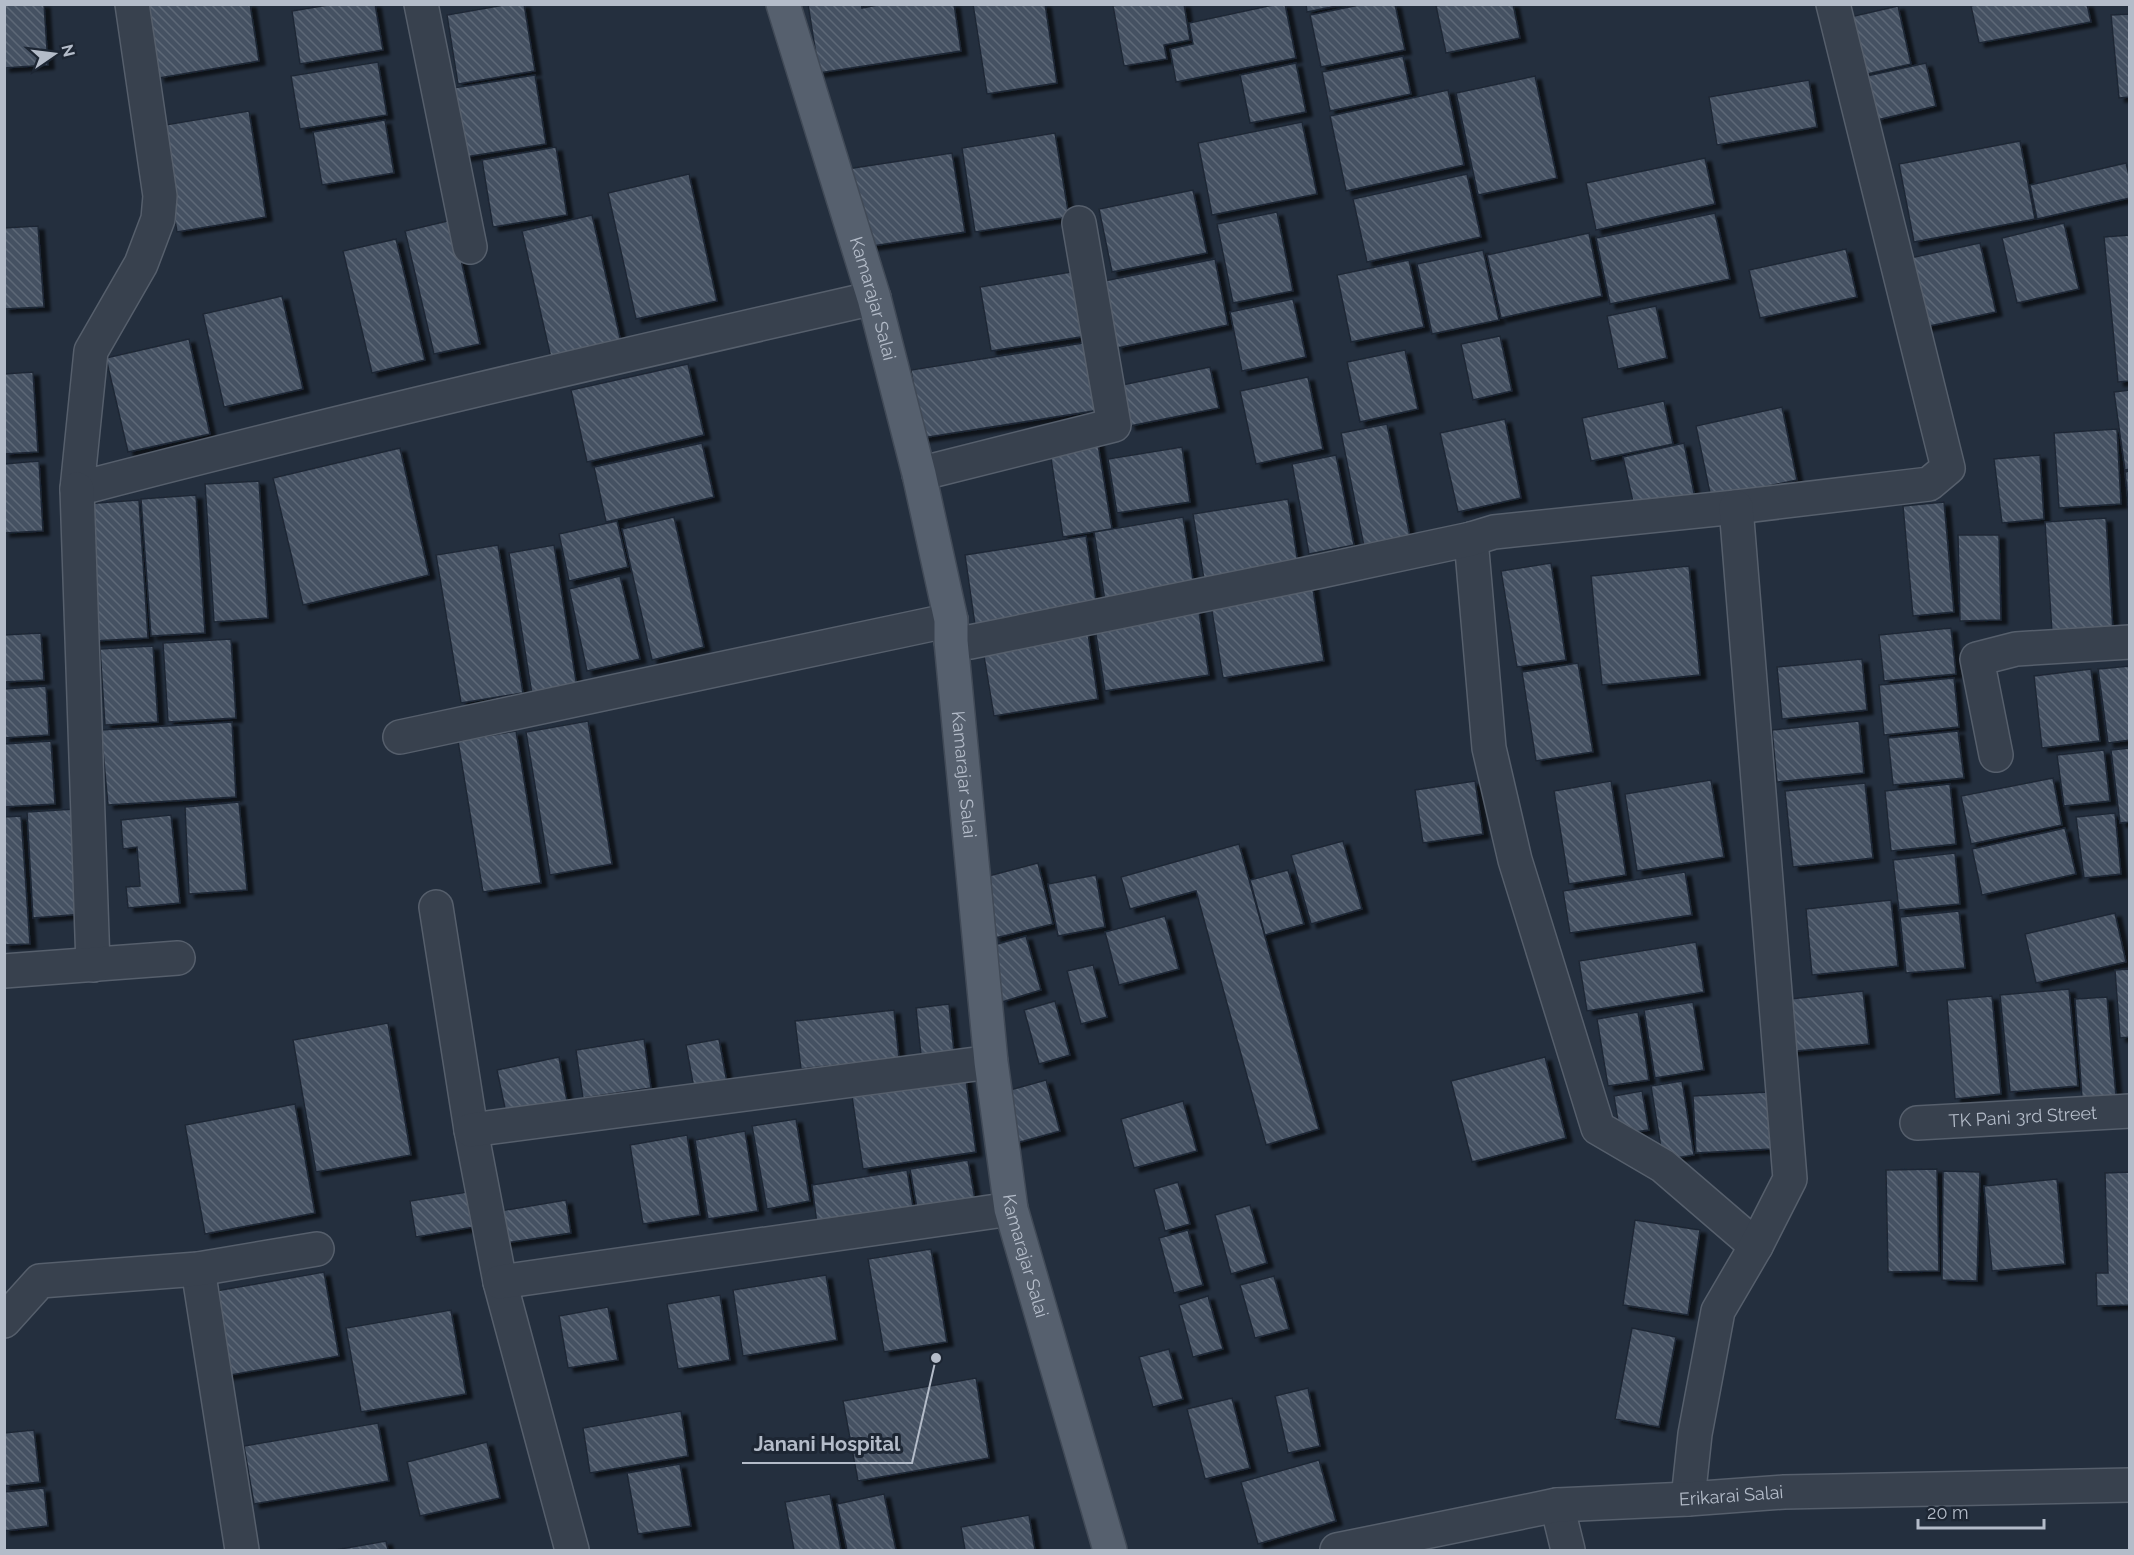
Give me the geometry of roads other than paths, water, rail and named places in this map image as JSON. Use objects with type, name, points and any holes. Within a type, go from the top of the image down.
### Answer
[{"type":"main road","name":"Kamarajar Salai","points":[[783,4],[874,298],[919,474],[951,631],[991,1062],[1011,1209],[1110,1551]]},
{"type":"street","points":[[93,965],[77,489],[91,351],[141,264],[158,219],[160,196],[132,4]]},
{"type":"street","points":[[421,4],[470,247]]},
{"type":"street","points":[[400,737],[951,631],[970,642],[981,640],[1304,575],[1494,532],[1929,484],[1947,468],[1833,4]]},
{"type":"street","points":[[919,474],[1114,425],[1079,223]]},
{"type":"street","points":[[77,489],[201,456],[517,380],[874,298]]},
{"type":"street","points":[[1688,1499],[1695,1434],[1718,1311],[1756,1246],[1790,1179],[1736,507]]},
{"type":"street","points":[[1471,539],[1489,748],[1515,860],[1598,1128],[1664,1166],[1756,1246]]},
{"type":"street","points":[[1996,755],[1977,659],[2016,649],[2130,642]]},
{"type":"street","points":[[436,907],[471,1130],[500,1282],[572,1551]]},
{"type":"street","points":[[4,971],[178,958]]},
{"type":"street","points":[[471,1130],[991,1062]]},
{"type":"street","name":"TK Pani 3rd Street","points":[[1917,1123],[2130,1111]]},
{"type":"street","points":[[500,1282],[1011,1209]]},
{"type":"street","points":[[4,1322],[40,1281],[198,1269],[317,1249]]},
{"type":"street","points":[[198,1269],[242,1551]]},
{"type":"street","name":"Erikarai Salai","points":[[1337,1551],[1557,1505],[1784,1492],[2130,1485]]},
{"type":"street","points":[[1557,1505],[1568,1551]]},
{"type":"place","name":"Janani Hospital","points":[[936,1358]]}]
